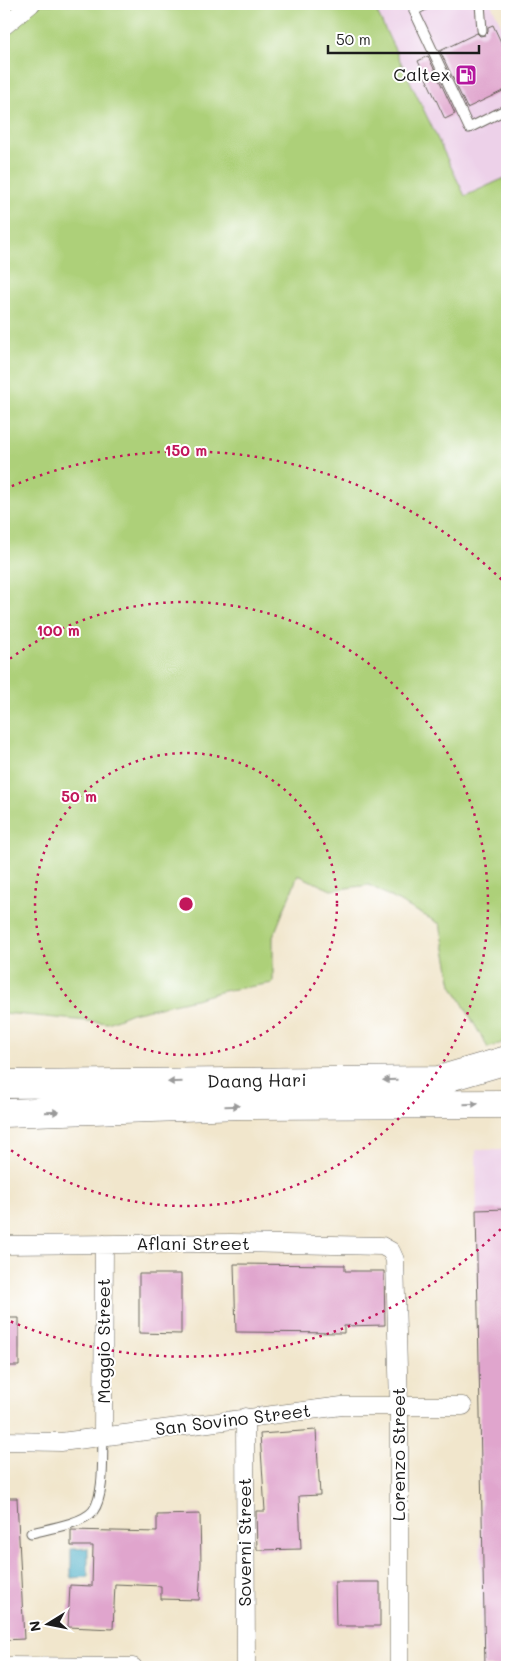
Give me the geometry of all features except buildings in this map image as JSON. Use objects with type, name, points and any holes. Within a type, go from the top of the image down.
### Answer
[{"type":"main road","name":"Daang Hari","points":[[4,1084],[439,1080],[507,1060]]},
{"type":"main road","points":[[439,1080],[507,1079]]},
{"type":"main road","name":"Daang Hari","points":[[4,1113],[241,1105],[507,1104]]},
{"type":"street","points":[[4,26],[31,4]]},
{"type":"street","name":"Maggio Street","points":[[104,1244],[104,1437]]},
{"type":"street","name":"Aflani Street","points":[[4,1245],[231,1244],[382,1246]]},
{"type":"street","name":"Lorenzo Street","points":[[382,1246],[391,1251],[395,1260],[400,1405],[399,1667]]},
{"type":"street","name":"San Sovino Street","points":[[4,1441],[60,1442],[342,1406],[463,1406]]},
{"type":"street","name":"Soverni Street","points":[[244,1417],[246,1667]]},
{"type":"street","points":[[4,1666],[133,1667]]},
{"type":"lane","points":[[428,4],[414,11],[469,128],[507,109]]},
{"type":"lane","points":[[480,4],[482,30]]},
{"type":"lane","points":[[30,1533],[75,1522],[92,1511],[100,1492],[104,1437]]},
{"type":"shaded area","points":[[373,4],[491,4],[507,37],[507,177],[465,197]]},
{"type":"shaded area","points":[[507,1149],[507,1667],[482,1667],[476,1150]]},
{"type":"green space","points":[[4,4],[373,4],[465,196],[507,177],[507,1041],[488,1048],[452,985],[440,924],[369,885],[331,890],[298,875],[273,937],[273,983],[223,991],[132,1013],[108,1023],[4,1013]]},
{"type":"water","points":[[88,1548],[88,1577],[71,1578],[71,1549]]},
{"type":"place","name":"Caltex","points":[[466,75]]}]
